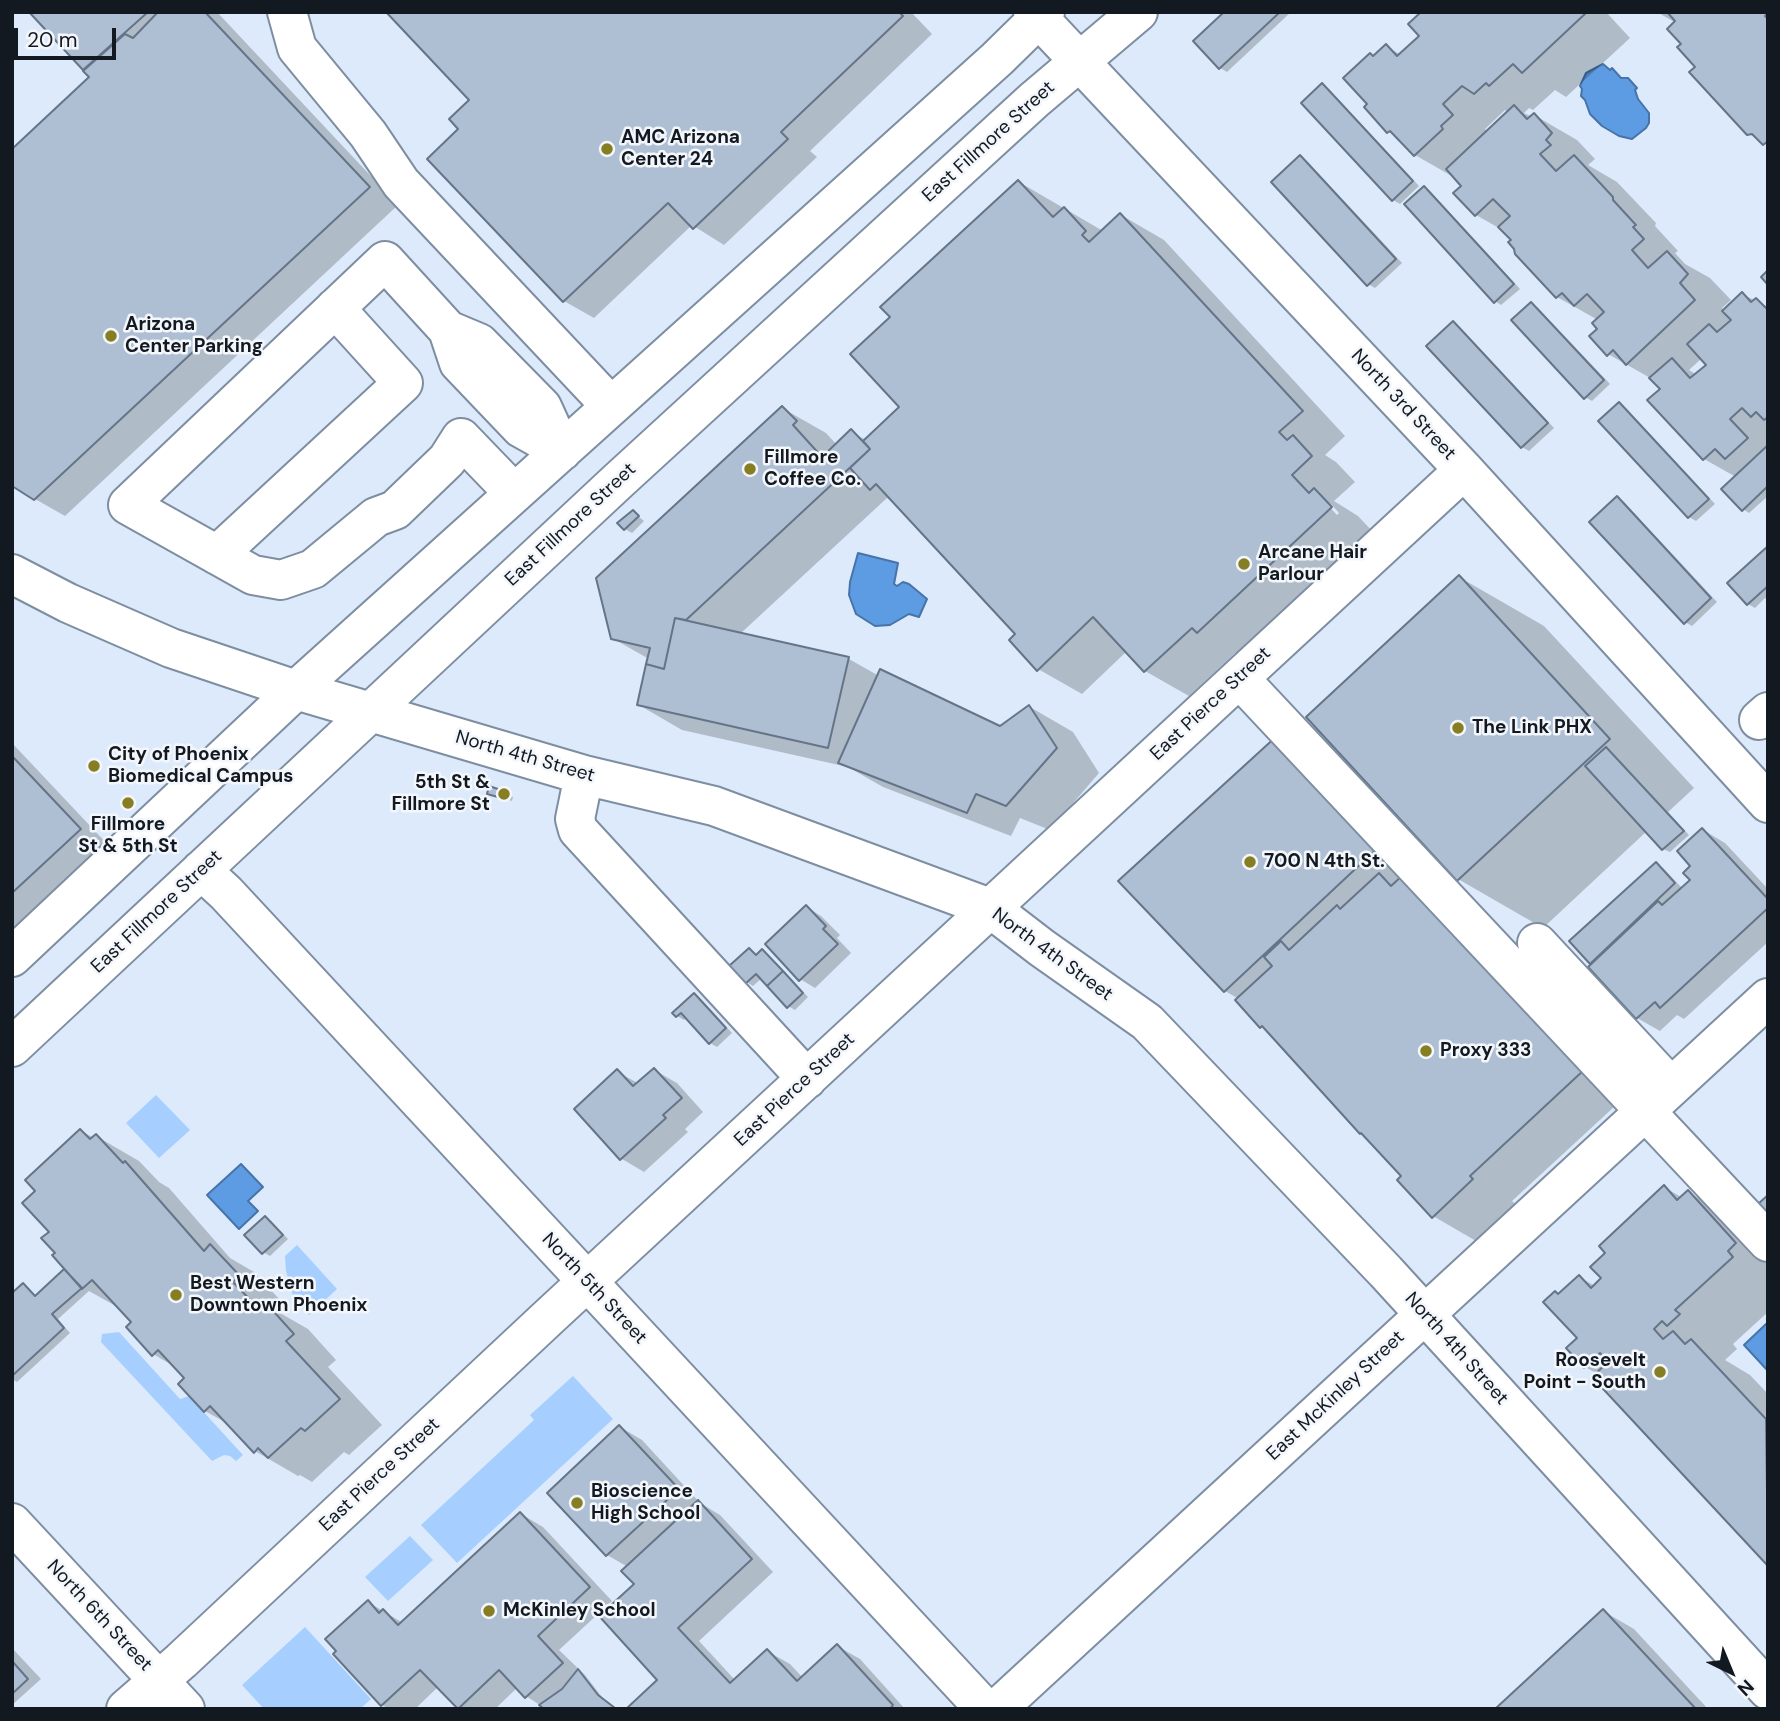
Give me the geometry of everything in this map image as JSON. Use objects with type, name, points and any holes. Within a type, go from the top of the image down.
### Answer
[{"type":"street","points":[[286,12],[297,48],[368,134],[401,183],[610,405]]},
{"type":"street","name":"East Fillmore Street","points":[[12,1046],[617,482],[1079,60],[1138,12]]},
{"type":"street","points":[[12,957],[296,690],[346,648],[1039,14]]},
{"type":"street","name":"North 3rd Street","points":[[1039,14],[1079,60],[1464,470],[1768,803]]},
{"type":"street","points":[[514,493],[461,438],[432,444],[377,496],[376,517],[313,569],[287,579],[273,580],[253,575],[128,505],[386,261],[448,330],[479,343],[542,407],[569,445],[617,482]]},
{"type":"street","points":[[217,555],[403,383],[335,309]]},
{"type":"street","name":"East Pierce Street","points":[[126,1709],[181,1661],[1464,470]]},
{"type":"street","name":"North 4th Street","points":[[12,574],[68,603],[171,648],[296,690],[584,775],[714,806],[934,890],[990,908],[1147,1022],[1425,1314],[1768,1690]]},
{"type":"street","points":[[1240,678],[1658,1099]]},
{"type":"street","points":[[584,775],[575,819],[578,830],[807,1079]]},
{"type":"street","name":"North 5th Street","points":[[201,870],[226,893],[985,1709]]},
{"type":"street","points":[[1537,943],[1768,1242]]},
{"type":"street","name":"East McKinley Street","points":[[997,1709],[1768,998]]},
{"type":"street","name":"North 6th Street","points":[[12,1522],[185,1709]]},
{"type":"shaded area","points":[[1603,64],[1610,70],[1612,68],[1621,78],[1628,78],[1637,88],[1635,90],[1638,99],[1649,113],[1646,128],[1632,139],[1619,136],[1602,126],[1590,114],[1581,96],[1580,86],[1586,73]]},
{"type":"shaded area","points":[[858,553],[898,563],[894,584],[909,584],[927,599],[919,617],[909,614],[890,625],[875,626],[856,614],[849,595]]},
{"type":"shaded area","points":[[156,1095],[190,1130],[159,1158],[126,1123]]},
{"type":"shaded area","points":[[241,1164],[263,1187],[248,1201],[258,1211],[239,1229],[207,1195]]},
{"type":"shaded area","points":[[297,1245],[337,1289],[309,1315],[293,1296],[286,1271],[285,1256]]},
{"type":"shaded area","points":[[1766,1324],[1768,1326],[1768,1371],[1744,1345]]},
{"type":"shaded area","points":[[119,1332],[180,1399],[189,1396],[243,1455],[236,1461],[224,1455],[212,1461],[101,1342],[102,1334]]},
{"type":"shaded area","points":[[573,1376],[613,1419],[457,1563],[421,1525],[534,1420],[530,1415]]},
{"type":"shaded area","points":[[410,1536],[433,1560],[388,1601],[365,1577]]},
{"type":"shaded area","points":[[305,1627],[371,1699],[360,1709],[264,1709],[242,1685]]},
{"type":"building","points":[[29,12],[148,12],[83,70]]},
{"type":"building","name":"Arizona Center Parking","points":[[158,12],[205,12],[370,187],[34,500],[12,486],[12,149],[89,77],[83,71],[125,34],[133,38]]},
{"type":"building","name":"AMC Arizona Center 24","points":[[386,12],[899,12],[903,16],[781,132],[788,139],[693,229],[668,203],[563,302],[427,159],[458,129],[449,119],[469,100]]},
{"type":"building","points":[[1224,12],[1280,12],[1219,69],[1193,41]]},
{"type":"building","points":[[1421,12],[1587,12],[1522,73],[1513,64],[1489,86],[1486,83],[1474,94],[1462,86],[1443,104],[1453,115],[1441,126],[1443,129],[1414,156],[1390,131],[1387,133],[1364,107],[1367,104],[1343,78],[1370,53],[1373,56],[1386,44],[1397,56],[1419,36],[1408,24]]},
{"type":"building","points":[[1667,12],[1768,12],[1765,16],[1768,19],[1768,141],[1763,145],[1752,134],[1747,135],[1689,72],[1695,67],[1677,47],[1681,44],[1667,29],[1675,21]]},
{"type":"building","points":[[1322,83],[1413,181],[1392,201],[1301,103]]},
{"type":"building","points":[[1514,105],[1527,119],[1534,113],[1552,133],[1546,140],[1551,145],[1540,154],[1556,171],[1574,155],[1613,197],[1644,239],[1632,250],[1648,268],[1667,251],[1688,274],[1680,283],[1695,300],[1626,365],[1613,350],[1607,356],[1589,336],[1597,329],[1592,323],[1604,312],[1587,294],[1574,306],[1562,293],[1556,298],[1515,254],[1508,242],[1511,240],[1498,227],[1510,216],[1493,199],[1475,216],[1453,193],[1461,186],[1446,169]]},
{"type":"building","points":[[1300,155],[1396,259],[1367,286],[1271,182]]},
{"type":"building","points":[[1018,180],[1053,217],[1064,207],[1086,231],[1082,235],[1089,242],[1120,213],[1303,411],[1279,432],[1287,440],[1293,435],[1312,456],[1292,475],[1309,493],[1314,488],[1332,507],[1197,633],[1192,628],[1144,672],[1093,617],[1037,671],[1009,640],[1015,634],[876,484],[870,490],[850,468],[870,449],[863,441],[899,407],[850,354],[890,317],[880,307]]},
{"type":"building","points":[[1424,186],[1514,284],[1494,303],[1404,204]]},
{"type":"building","points":[[1768,270],[1768,285],[1761,277]]},
{"type":"building","points":[[1742,292],[1751,302],[1756,298],[1766,308],[1768,306],[1768,417],[1764,420],[1756,412],[1751,417],[1742,408],[1730,419],[1748,438],[1725,459],[1715,449],[1703,460],[1647,400],[1660,389],[1649,378],[1672,358],[1690,378],[1706,365],[1687,344],[1709,324],[1717,332],[1731,320],[1722,311]]},
{"type":"building","points":[[1531,302],[1604,380],[1584,399],[1511,320]]},
{"type":"building","points":[[1453,321],[1548,423],[1521,448],[1426,346]]},
{"type":"building","points":[[1619,402],[1709,499],[1688,518],[1598,421]]},
{"type":"building","points":[[782,406],[797,421],[793,425],[822,457],[851,429],[870,449],[686,620],[675,618],[664,669],[646,664],[650,648],[611,639],[596,578]]},
{"type":"building","points":[[1768,445],[1768,486],[1742,511],[1721,489]]},
{"type":"building","points":[[1617,496],[1711,598],[1684,624],[1589,522]]},
{"type":"building","points":[[633,510],[639,516],[624,530],[617,523]]},
{"type":"building","points":[[1768,546],[1768,586],[1747,605],[1727,583]]},
{"type":"building","name":"The Link PHX","points":[[1459,575],[1610,739],[1457,881],[1306,717]]},
{"type":"building","points":[[675,618],[849,657],[828,748],[637,705],[646,664],[664,669]]},
{"type":"building","points":[[880,669],[1000,726],[1029,705],[1057,748],[1006,806],[976,794],[967,813],[838,763]]},
{"type":"building","name":"700 N 4th St.","points":[[1279,734],[1382,844],[1224,992],[1118,881]]},
{"type":"building","points":[[1606,747],[1684,831],[1662,850],[1585,766]]},
{"type":"building","points":[[12,756],[81,829],[12,893]]},
{"type":"building","points":[[489,786],[507,792],[505,799],[487,794]]},
{"type":"building","points":[[1702,828],[1768,899],[1768,908],[1660,1008],[1655,1002],[1636,1019],[1588,967],[1658,901],[1662,905],[1690,880],[1683,873],[1690,866],[1677,851]]},
{"type":"building","points":[[1656,862],[1675,883],[1590,964],[1569,941]]},
{"type":"building","name":"Proxy 333","points":[[1379,873],[1391,886],[1404,874],[1585,1069],[1470,1176],[1473,1179],[1432,1218],[1397,1180],[1401,1176],[1235,1000],[1272,966],[1264,957],[1281,941],[1289,950],[1337,905],[1340,909]]},
{"type":"building","points":[[806,905],[826,926],[823,929],[838,944],[799,981],[765,944]]},
{"type":"building","points":[[749,948],[756,955],[762,949],[783,971],[767,986],[756,974],[745,984],[729,966]]},
{"type":"building","points":[[783,971],[803,993],[787,1008],[767,986]]},
{"type":"building","points":[[694,993],[726,1028],[709,1044],[681,1013],[676,1017],[672,1013]]},
{"type":"building","points":[[654,1068],[682,1098],[663,1115],[666,1118],[620,1160],[574,1109],[617,1069],[633,1086]]},
{"type":"building","name":"Best Western Downtown Phoenix","points":[[80,1129],[90,1139],[96,1134],[123,1163],[125,1161],[204,1251],[210,1244],[240,1276],[233,1282],[258,1308],[265,1302],[294,1334],[286,1341],[340,1399],[305,1431],[301,1428],[268,1458],[258,1448],[254,1453],[210,1406],[204,1412],[178,1384],[184,1378],[158,1350],[152,1356],[126,1327],[131,1322],[92,1280],[82,1289],[41,1238],[49,1232],[22,1203],[35,1191],[25,1180]]},
{"type":"building","name":"Roosevelt Point - South","points":[[1664,1185],[1677,1200],[1688,1190],[1736,1243],[1728,1251],[1733,1257],[1675,1310],[1680,1314],[1667,1326],[1662,1321],[1654,1329],[1663,1339],[1673,1331],[1685,1344],[1691,1339],[1766,1419],[1768,1566],[1592,1377],[1608,1362],[1600,1353],[1584,1368],[1566,1348],[1577,1338],[1543,1302],[1555,1291],[1558,1294],[1579,1275],[1591,1288],[1601,1278],[1590,1267],[1605,1253],[1599,1246]]},
{"type":"building","points":[[1768,1195],[1768,1215],[1758,1204]]},
{"type":"building","points":[[265,1216],[283,1235],[262,1254],[244,1235]]},
{"type":"building","points":[[64,1269],[82,1288],[52,1314],[64,1328],[12,1376],[12,1293],[23,1283],[35,1296]]},
{"type":"building","points":[[619,1425],[679,1489],[606,1556],[547,1493]]},
{"type":"building","points":[[698,1500],[752,1559],[678,1628],[730,1683],[767,1649],[797,1681],[837,1644],[893,1705],[890,1709],[626,1709],[657,1680],[599,1616],[634,1584],[621,1571]]},
{"type":"building","name":"McKinley School","points":[[520,1512],[590,1587],[538,1636],[563,1663],[525,1698],[499,1670],[458,1709],[420,1670],[381,1706],[333,1654],[336,1651],[325,1639],[368,1600],[379,1613],[383,1609],[398,1625]]},
{"type":"building","points":[[1603,1609],[1696,1709],[1495,1709]]},
{"type":"building","points":[[12,1661],[28,1679],[12,1694]]},
{"type":"building","points":[[578,1669],[598,1695],[615,1708],[544,1709],[539,1705],[562,1689]]},
{"type":"place","name":"AMC Arizona Center 24","points":[[607,149]]},
{"type":"place","name":"Arizona Center Parking","points":[[111,336]]},
{"type":"place","name":"Fillmore Coffee Co.","points":[[750,469]]},
{"type":"place","name":"Arcane Hair Parlour","points":[[1244,564]]},
{"type":"place","name":"The Link PHX","points":[[1458,728]]},
{"type":"place","name":"City of Phoenix Biomedical Campus","points":[[94,766]]},
{"type":"place","name":"5th St & Fillmore St","points":[[504,794]]},
{"type":"place","name":"Fillmore St & 5th St","points":[[128,803]]},
{"type":"place","name":"700 N 4th St.","points":[[1250,862]]},
{"type":"place","name":"Proxy 333","points":[[1426,1051]]},
{"type":"place","name":"Best Western Downtown Phoenix","points":[[176,1295]]},
{"type":"place","name":"Roosevelt Point - South","points":[[1660,1372]]},
{"type":"place","name":"Bioscience High School","points":[[577,1503]]},
{"type":"place","name":"McKinley School","points":[[489,1611]]}]
